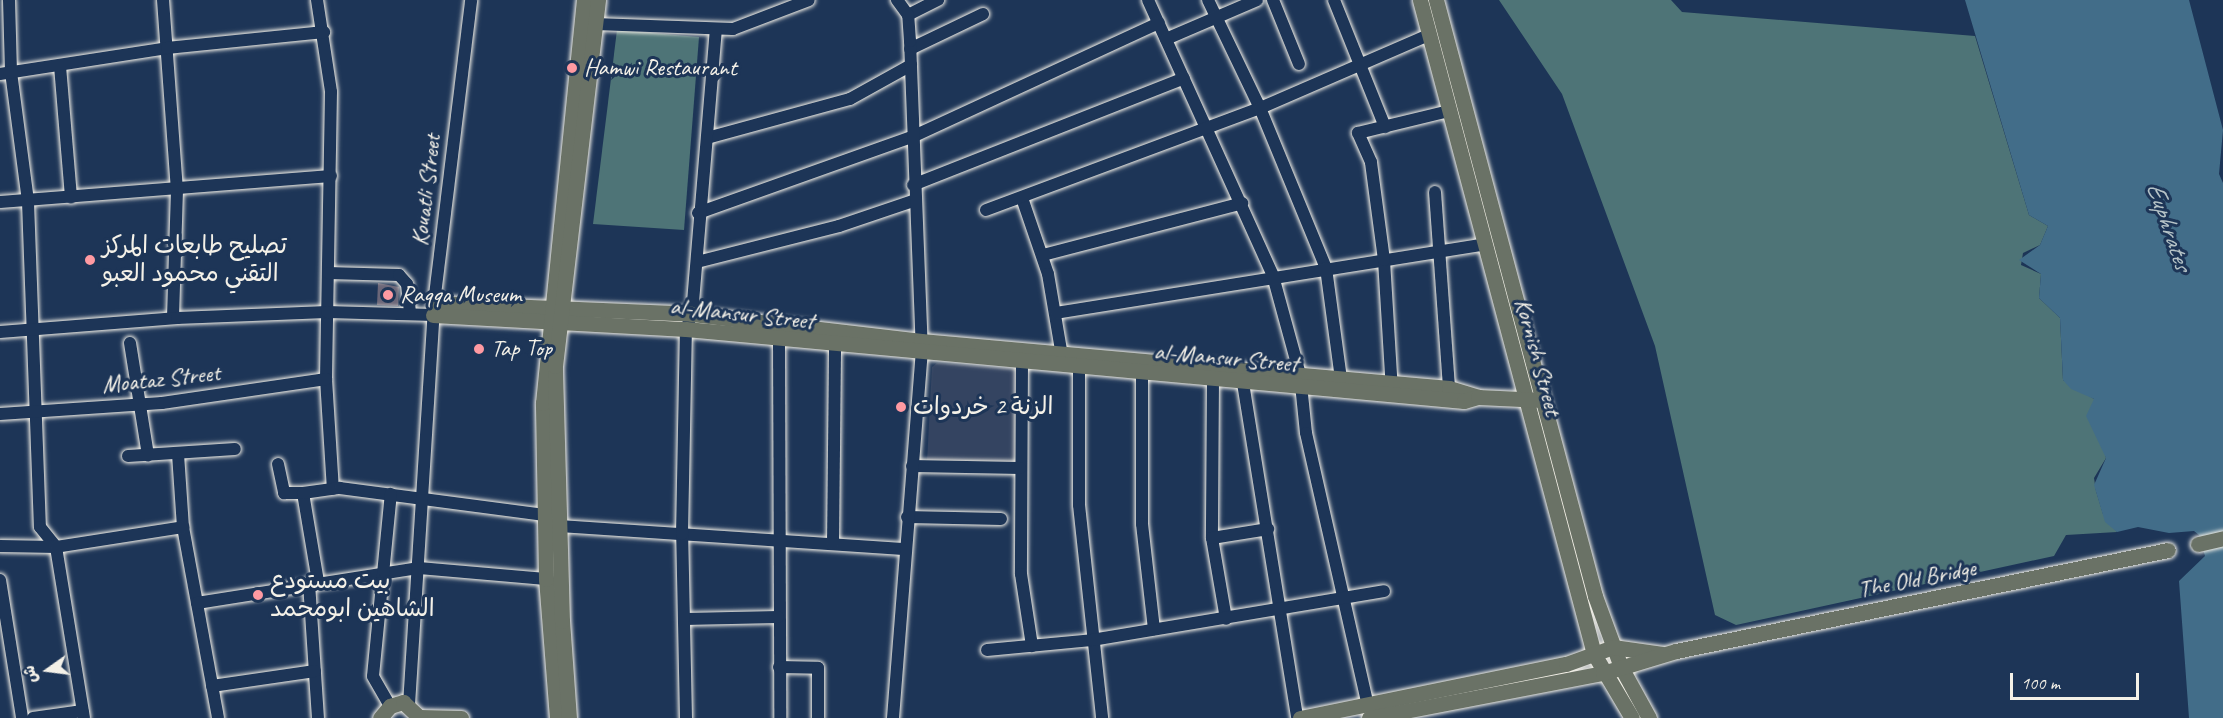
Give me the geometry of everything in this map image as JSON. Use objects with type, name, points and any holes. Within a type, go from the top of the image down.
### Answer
[{"type":"main road","points":[[557,309],[584,0]]},
{"type":"main road","points":[[557,718],[546,579],[543,403],[598,0]]},
{"type":"main road","name":"Kornish Street","points":[[1420,0],[1485,244],[1534,401]]},
{"type":"main road","name":"Kornish Street","points":[[1436,0],[1553,472],[1594,654],[1603,673],[1632,718]]},
{"type":"main road","name":"al-Mansur Street","points":[[434,309],[557,309],[692,314],[1022,363],[1062,359],[1079,367],[1243,383],[1341,379],[1464,401],[1478,397]]},
{"type":"main road","name":"al-Mansur Street","points":[[434,309],[555,325],[686,329],[835,346],[922,347],[1392,389],[1449,388],[1478,397],[1534,401]]},
{"type":"main road","points":[[555,325],[558,526],[569,718]]},
{"type":"main road","name":"Kornish Street","points":[[1553,472],[1613,647],[1621,667],[1649,718]]},
{"type":"main road","points":[[2198,544],[2223,538]]},
{"type":"main road","name":"The Old Bridge","points":[[1670,652],[2168,550]]},
{"type":"main road","points":[[1368,712],[1566,664],[1613,647],[1670,652]]},
{"type":"main road","points":[[1298,718],[1368,712],[1603,673],[1670,652]]},
{"type":"main road","points":[[380,718],[390,706],[416,714],[461,718]]},
{"type":"street","points":[[9,0],[5,73],[27,202],[38,411],[40,527],[56,547],[84,715],[33,718]]},
{"type":"street","points":[[163,0],[177,190],[173,318]]},
{"type":"street","points":[[317,0],[324,32],[331,92],[326,379],[333,489]]},
{"type":"street","name":"Kouatli Street","points":[[416,714],[419,568],[434,309],[471,0]]},
{"type":"street","points":[[595,24],[716,29],[762,22],[809,0]]},
{"type":"street","points":[[893,718],[904,549],[922,347],[913,201],[908,15],[897,0]]},
{"type":"street","points":[[908,15],[939,0]]},
{"type":"street","points":[[1148,0],[1242,203],[1273,276],[1300,381],[1306,433],[1368,712]]},
{"type":"street","points":[[1208,0],[1260,108],[1326,268],[1341,379]]},
{"type":"street","points":[[1166,39],[1257,0]]},
{"type":"street","points":[[1273,0],[1299,64]]},
{"type":"street","points":[[1334,0],[1362,63],[1385,127]]},
{"type":"street","points":[[910,50],[983,14]]},
{"type":"street","points":[[698,213],[912,137],[1159,23]]},
{"type":"street","points":[[686,718],[682,534],[686,329],[692,314],[697,262],[698,213],[716,29]]},
{"type":"street","points":[[5,73],[166,48],[324,32]]},
{"type":"street","points":[[986,210],[1260,108],[1429,35]]},
{"type":"street","points":[[707,138],[850,99],[911,65]]},
{"type":"street","points":[[60,66],[71,198]]},
{"type":"street","points":[[913,185],[1184,78]]},
{"type":"street","points":[[1392,389],[1384,260],[1371,162],[1358,134],[1449,111]]},
{"type":"street","points":[[0,202],[27,202],[331,176]]},
{"type":"street","points":[[1435,192],[1449,388]]},
{"type":"street","points":[[1022,198],[1043,255],[1056,313],[1062,359]]},
{"type":"street","points":[[697,262],[839,226],[913,201]]},
{"type":"street","points":[[1043,255],[1242,203]]},
{"type":"street","points":[[1056,313],[1273,276],[1485,244]]},
{"type":"street","points":[[328,273],[396,274],[407,284],[410,307]]},
{"type":"street","name":"al-Mansur Street","points":[[0,332],[33,332],[173,318],[410,307],[434,309]]},
{"type":"street","points":[[779,341],[776,540],[780,718]]},
{"type":"street","points":[[130,343],[148,456]]},
{"type":"street","points":[[833,544],[835,346]]},
{"type":"street","points":[[1022,363],[1020,468],[1022,574],[1032,646]]},
{"type":"street","points":[[1079,367],[1079,505],[1102,718]]},
{"type":"street","points":[[1142,373],[1142,524],[1154,629]]},
{"type":"street","name":"Moataz Street","points":[[0,414],[140,404],[326,379]]},
{"type":"street","points":[[1213,380],[1212,538],[1226,619]]},
{"type":"street","points":[[1243,383],[1283,610],[1298,718]]},
{"type":"street","points":[[128,456],[235,449]]},
{"type":"street","points":[[178,454],[183,526],[218,718]]},
{"type":"street","points":[[278,464],[284,493],[333,489],[424,498],[546,515]]},
{"type":"street","points":[[912,466],[1020,468]]},
{"type":"street","points":[[303,493],[314,582],[318,718]]},
{"type":"street","points":[[390,706],[374,676],[391,494]]},
{"type":"street","points":[[907,517],[1001,519]]},
{"type":"street","points":[[0,546],[56,547],[183,526]]},
{"type":"street","points":[[558,526],[904,549]]},
{"type":"street","points":[[1212,538],[1268,529]]},
{"type":"street","points":[[197,603],[314,582],[419,568],[546,579]]},
{"type":"street","points":[[0,580],[4,621],[22,718]]},
{"type":"street","points":[[987,650],[1092,640],[1283,610],[1384,591]]},
{"type":"street","points":[[685,619],[778,617]]},
{"type":"street","points":[[779,667],[818,668],[818,718]]},
{"type":"street","points":[[213,686],[315,671]]},
{"type":"shaded area","points":[[937,363],[1017,369],[1014,462],[927,462],[932,367]]},
{"type":"green space","points":[[1499,0],[1671,0],[1682,12],[1975,36],[2029,215],[2048,226],[2040,245],[2023,253],[2021,265],[2041,274],[2039,298],[2060,318],[2063,380],[2094,399],[2106,458],[2094,478],[2096,491],[2103,514],[2117,532],[2066,535],[2054,556],[1736,625],[1715,615],[1655,346],[1562,94]]},
{"type":"green space","points":[[617,30],[699,37],[684,230],[593,224]]},
{"type":"water","name":"Euphrates","points":[[1965,0],[2189,0],[2223,130],[2219,174],[2223,183],[2223,718],[2189,718],[2179,581],[2205,556],[2199,535],[2194,531],[2169,533],[2138,527],[2117,532],[2105,522],[2094,485],[2106,458],[2086,416],[2094,399],[2071,389],[2063,380],[2060,318],[2039,298],[2041,274],[2019,260],[2040,245],[2048,226],[2029,215]]},
{"type":"building","name":"Raqqa Museum","points":[[378,283],[399,287],[398,306],[377,305]]},
{"type":"place","name":"Hamwi Restaurant","points":[[572,68]]},
{"type":"place","name":"تصليح طابعات المركز التقني محمود العبو","points":[[90,260]]},
{"type":"place","name":"Raqqa Museum","points":[[388,295]]},
{"type":"place","name":"Tap Top","points":[[479,349]]},
{"type":"place","name":"الزنة 2 خردوات","points":[[901,407]]},
{"type":"place","name":"بيت مستودع الشاهين ابومحمد","points":[[258,595]]}]
